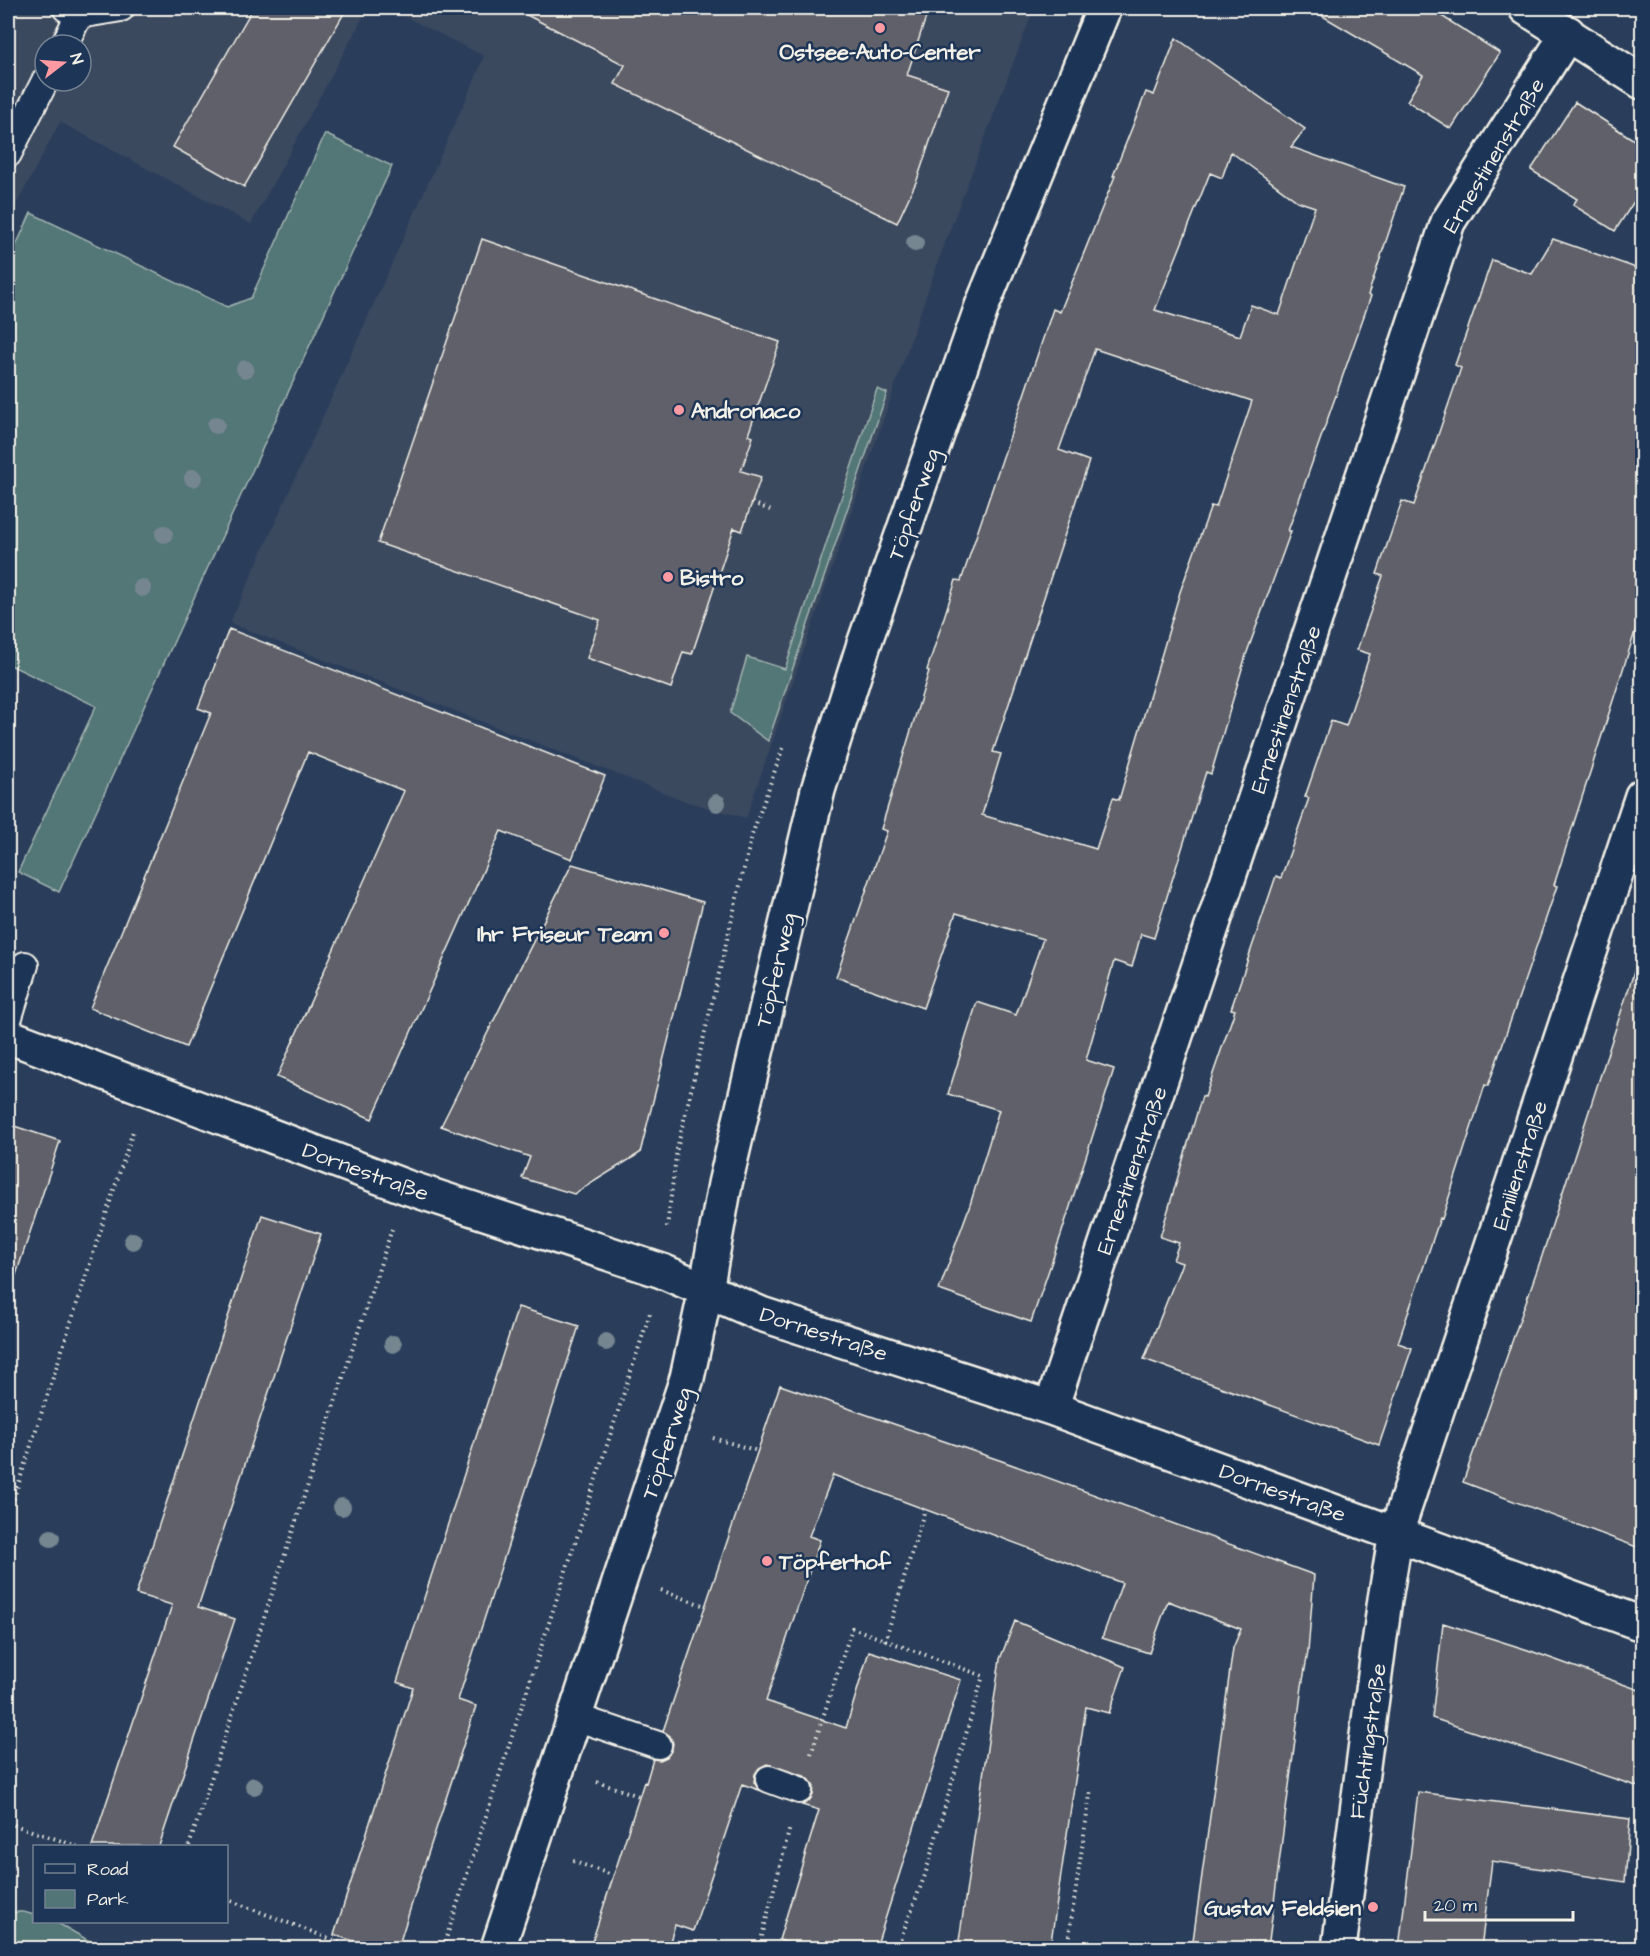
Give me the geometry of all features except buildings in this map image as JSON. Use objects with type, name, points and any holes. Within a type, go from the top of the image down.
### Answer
[{"type":"street","name":"Töpferweg","points":[[498,1948],[687,1378],[725,1184],[818,790],[862,647],[982,306],[1047,142],[1104,8]]},
{"type":"street","points":[[1526,8],[1642,82]]},
{"type":"street","name":"Ernestinenstraße","points":[[1051,1408],[1448,222],[1568,33]]},
{"type":"street","name":"Emilienstraße","points":[[1396,1533],[1642,796]]},
{"type":"street","name":"Dornestraße","points":[[8,1035],[406,1186],[662,1271],[761,1314],[1051,1408],[1642,1624]]},
{"type":"street","name":"Füchtingstraße","points":[[1339,1948],[1385,1599],[1396,1533]]},
{"type":"lane","points":[[67,33],[73,11],[122,8]]},
{"type":"lane","points":[[8,154],[39,93]]},
{"type":"lane","points":[[8,1020],[25,964]]},
{"type":"lane","points":[[575,1717],[658,1745]]},
{"type":"lane","points":[[769,1779],[799,1790]]},
{"type":"path","points":[[752,503],[770,510]]},
{"type":"path","points":[[8,1515],[147,1089]]},
{"type":"path","points":[[189,1845],[406,1186]]},
{"type":"path","points":[[704,1435],[758,1451]]},
{"type":"path","points":[[885,1641],[926,1509]]},
{"type":"path","points":[[654,1588],[705,1606]]},
{"type":"path","points":[[759,1948],[799,1790],[852,1628],[983,1676],[925,1875],[897,1948]]},
{"type":"path","points":[[592,1780],[639,1796]]},
{"type":"path","points":[[1066,1948],[1091,1788]]},
{"type":"path","points":[[8,1823],[74,1845]]},
{"type":"path","points":[[567,1859],[615,1876]]},
{"type":"path","points":[[228,1900],[354,1948]]},
{"type":"path","points":[[542,1940],[568,1948]]},
{"type":"shaded area","points":[[8,8],[368,8],[251,224],[60,122],[8,220]]},
{"type":"shaded area","points":[[388,8],[1034,8],[937,264],[746,818],[688,802],[230,623],[484,56]]},
{"type":"green space","points":[[325,134],[392,166],[59,892],[18,872],[96,706],[8,664],[8,263],[31,213],[227,307],[251,298]]},
{"type":"green space","points":[[877,389],[887,393],[768,741],[730,713],[747,657],[785,669]]},
{"type":"green space","points":[[8,1912],[24,1912],[33,1915],[33,1923],[58,1923],[102,1948],[8,1948]]},
{"type":"place","name":"Ostsee-Auto-Center","points":[[880,28]]},
{"type":"place","name":"Andronaco","points":[[679,410]]},
{"type":"place","name":"Bistro","points":[[668,577]]},
{"type":"place","name":"Ihr Friseur Team","points":[[664,933]]},
{"type":"place","name":"Töpferhof","points":[[767,1561]]},
{"type":"place","name":"Gustav Feldsien","points":[[1373,1907]]}]
